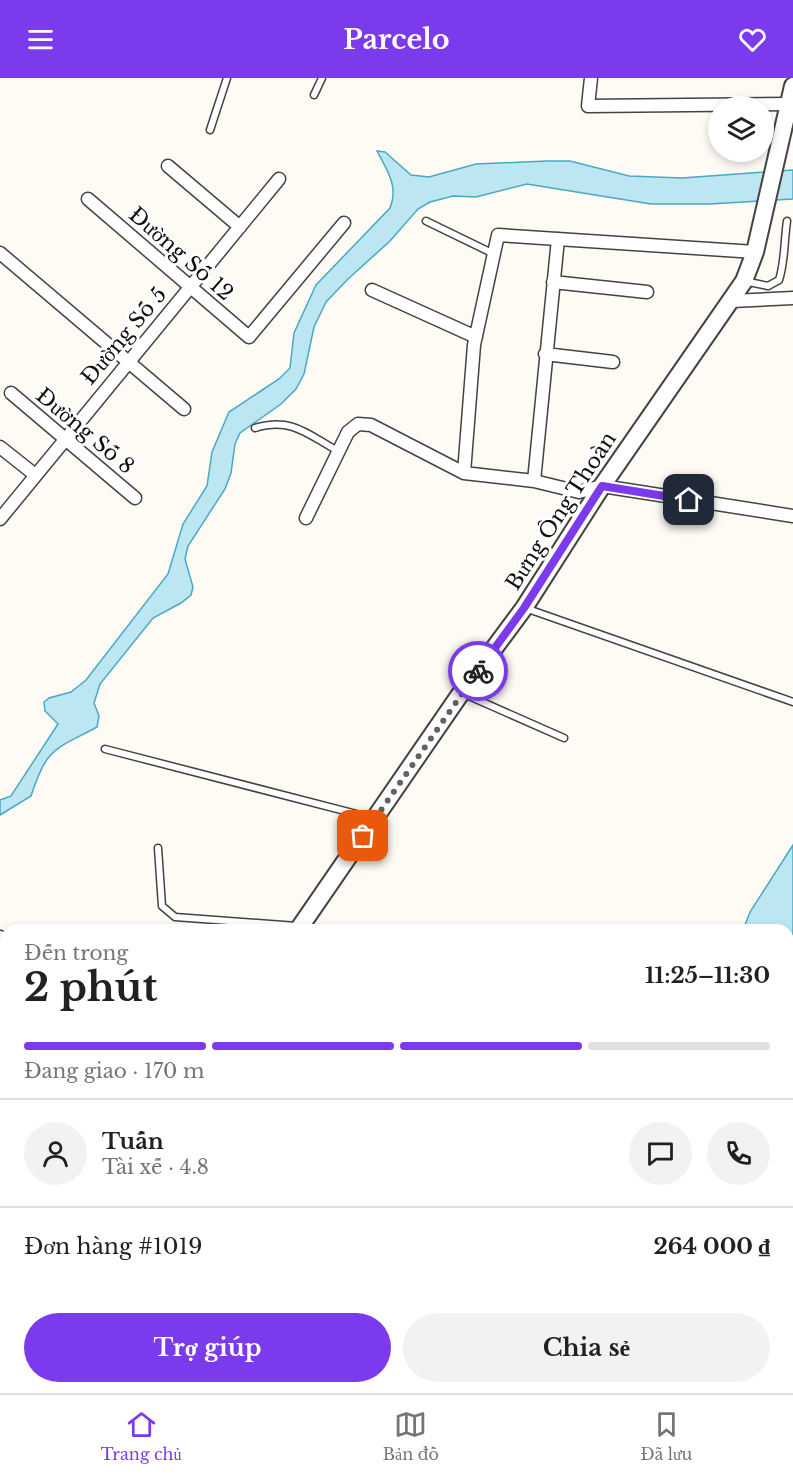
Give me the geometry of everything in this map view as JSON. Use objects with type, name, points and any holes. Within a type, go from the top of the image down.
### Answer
[{"type":"street","points":[[591,78],[588,106],[791,104]]},
{"type":"street","name":"Bưng Ông Thoàn","points":[[302,924],[462,693],[524,608],[602,486],[744,281],[755,252],[779,138],[791,104],[793,86]]},
{"type":"street","points":[[168,166],[240,227]]},
{"type":"street","name":"Đường Số 5","points":[[0,519],[34,474],[279,179]]},
{"type":"street","name":"Đường Số 12","points":[[87,199],[249,337],[344,222]]},
{"type":"street","points":[[464,473],[476,337],[498,235],[755,252]]},
{"type":"street","points":[[534,481],[558,239]]},
{"type":"street","points":[[0,253],[184,409]]},
{"type":"street","points":[[553,282],[647,292]]},
{"type":"street","points":[[372,290],[476,337]]},
{"type":"street","points":[[732,301],[793,298]]},
{"type":"street","points":[[545,354],[613,362]]},
{"type":"street","name":"Đường Số 8","points":[[11,393],[135,498]]},
{"type":"street","points":[[306,518],[348,432],[358,424],[371,425],[464,473],[534,481],[579,492],[602,486],[793,516]]},
{"type":"street","points":[[0,447],[34,474]]},
{"type":"lane","points":[[210,130],[226,78]]},
{"type":"lane","points":[[314,95],[322,78]]},
{"type":"lane","points":[[426,220],[494,254]]},
{"type":"lane","points":[[744,281],[768,286],[779,280],[784,267],[783,250],[787,221]]},
{"type":"lane","points":[[255,428],[272,423],[288,424],[339,451]]},
{"type":"lane","points":[[524,608],[793,702]]},
{"type":"lane","points":[[462,693],[564,738]]},
{"type":"lane","points":[[105,749],[375,818]]},
{"type":"lane","points":[[158,848],[162,906],[167,913],[175,916],[258,924]]},
{"type":"water","points":[[377,151],[385,152],[411,175],[429,177],[476,164],[547,161],[570,161],[629,176],[682,178],[793,170],[793,199],[710,204],[651,204],[527,184],[476,197],[453,196],[430,202],[418,209],[390,241],[326,302],[314,327],[304,374],[296,389],[281,404],[240,433],[235,444],[231,473],[225,489],[188,546],[185,559],[193,587],[191,595],[153,618],[100,684],[94,703],[99,716],[97,727],[54,751],[42,767],[31,796],[0,815],[0,800],[11,796],[58,724],[45,711],[44,702],[49,698],[71,692],[86,680],[168,574],[183,524],[207,486],[212,452],[229,412],[279,379],[290,368],[294,333],[316,285],[390,208],[392,186],[388,172]]},
{"type":"water","points":[[793,845],[793,924],[745,924],[750,912]]},
{"type":"way so far","points":[[363,836],[478,671]]},
{"type":"route","points":[[478,671],[524,608],[602,486],[689,500]]}]
